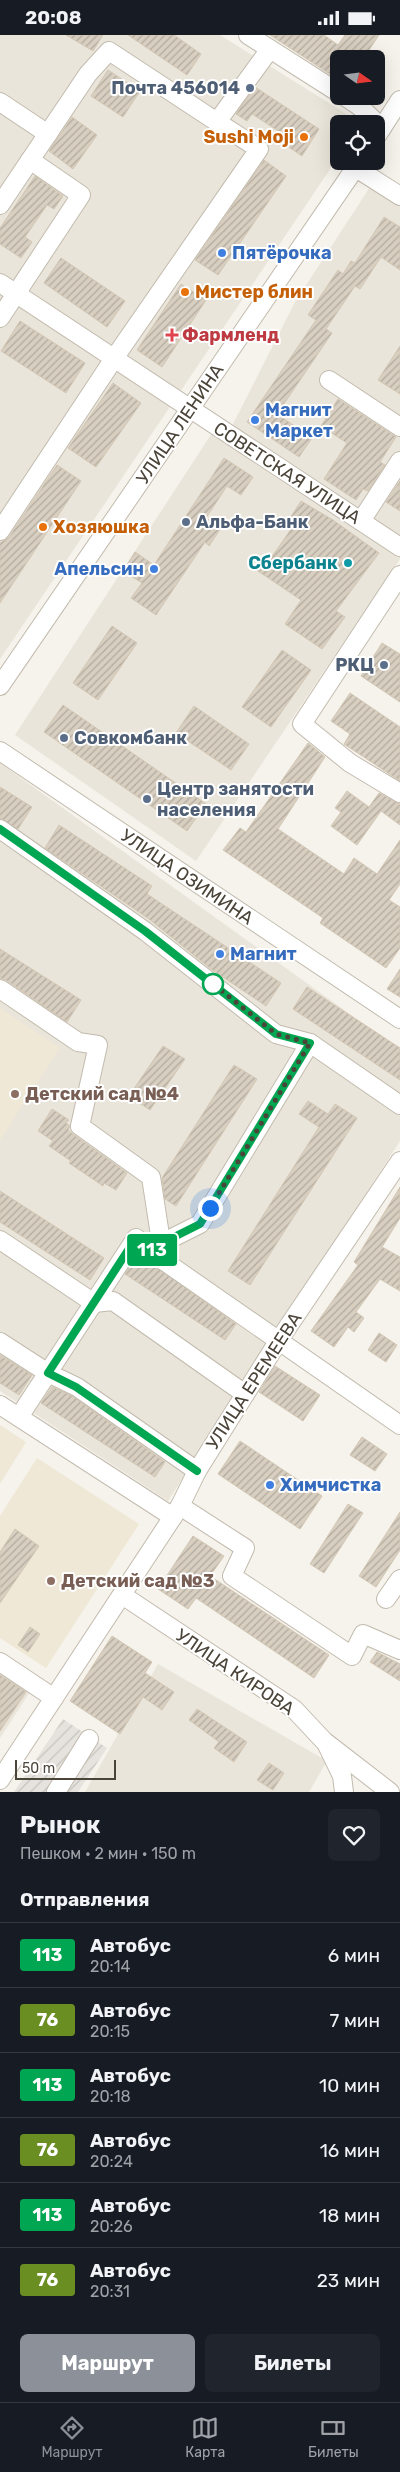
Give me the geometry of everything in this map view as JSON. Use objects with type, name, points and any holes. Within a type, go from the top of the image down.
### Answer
[{"type":"street","points":[[248,35],[330,87]]},
{"type":"street","points":[[217,122],[270,49]]},
{"type":"street","points":[[0,205],[88,74],[109,51],[259,149],[115,357],[0,531]]},
{"type":"street","points":[[385,123],[400,100]]},
{"type":"street","points":[[0,102],[48,134]]},
{"type":"street","points":[[358,105],[366,115]]},
{"type":"street","points":[[0,317],[81,195],[30,160]]},
{"type":"street","name":"УЛИЦА ЛЕНИНА","points":[[0,687],[355,170]]},
{"type":"street","points":[[365,170],[400,196]]},
{"type":"street","name":"СОВЕТСКАЯ УЛИЦА","points":[[0,283],[115,357],[189,409],[400,547]]},
{"type":"street","points":[[329,380],[400,427]]},
{"type":"street","points":[[361,521],[400,461]]},
{"type":"street","points":[[400,575],[302,724],[350,763],[400,793]]},
{"type":"street","name":"УЛИЦА ОЗИМИНА","points":[[0,751],[400,1019]]},
{"type":"street","points":[[0,829],[145,931],[276,1034],[310,1043],[400,1105]]},
{"type":"street","points":[[0,989],[78,1042],[98,1045],[80,1126],[151,1177],[164,1261]]},
{"type":"street","points":[[162,1243],[200,1224],[310,1043]]},
{"type":"street","name":"УЛИЦА ЕРЕМЕЕВА","points":[[2,1772],[54,1698],[177,1512],[197,1471],[279,1340],[400,1161]]},
{"type":"street","points":[[19,1417],[136,1238],[164,1261],[400,1425]]},
{"type":"street","points":[[0,1240],[94,1303],[113,1301],[245,1395]]},
{"type":"street","points":[[0,1341],[48,1373],[76,1387],[197,1471]]},
{"type":"street","points":[[0,1405],[177,1512],[244,1548],[232,1576],[352,1656],[363,1634],[400,1650]]},
{"type":"street","points":[[386,1599],[400,1579]]},
{"type":"street","name":"УЛИЦА КИРОВА","points":[[122,1595],[294,1709],[324,1741],[396,1788]]},
{"type":"street","points":[[0,1662],[54,1698]]},
{"type":"street","points":[[56,1792],[90,1739]]},
{"type":"street","points":[[324,1741],[342,1776],[344,1792]]},
{"type":"shaded area","points":[[0,35],[220,35],[348,115],[330,115],[330,169],[0,659]]},
{"type":"shaded area","points":[[372,184],[400,202],[400,539],[231,428],[295,302]]},
{"type":"shaded area","points":[[214,430],[400,554],[400,559],[196,861],[15,735]]},
{"type":"shaded area","points":[[0,763],[400,1050],[400,1141],[168,1501],[0,1391]]},
{"type":"shaded area","name":"Детский сад №4","points":[[0,1008],[60,1048],[0,1140]]},
{"type":"shaded area","points":[[0,1425],[26,1442],[0,1484]]},
{"type":"shaded area","name":"Детский сад №3","points":[[37,1458],[139,1524],[46,1668],[0,1638],[0,1516]]},
{"type":"shaded area","points":[[0,1657],[37,1681],[0,1738]]},
{"type":"shaded area","points":[[158,1664],[327,1761],[309,1792],[85,1792]]},
{"type":"shaded area","points":[[63,1719],[107,1748],[78,1792],[14,1792]]},
{"type":"building","points":[[66,35],[103,35],[93,51]]},
{"type":"building","points":[[128,35],[174,35],[201,54],[187,75]]},
{"type":"building","points":[[270,35],[324,35],[338,45],[345,35],[379,35],[369,50],[330,50],[330,74]]},
{"type":"building","points":[[108,70],[140,91],[123,117],[91,96]]},
{"type":"building","points":[[255,87],[319,129],[302,156],[284,144],[289,138],[252,114],[247,121],[236,114]]},
{"type":"building","points":[[72,117],[97,135],[73,169],[49,151]]},
{"type":"building","points":[[264,160],[286,176],[218,275],[195,260]]},
{"type":"building","points":[[35,176],[63,196],[54,209],[47,205],[25,237],[32,242],[21,258],[0,244],[0,228]]},
{"type":"building","points":[[384,217],[400,227],[400,270],[381,257],[360,289],[355,286],[326,329],[332,333],[277,414],[312,438],[299,457],[247,422],[316,320],[308,315],[338,270],[343,274],[351,261],[355,263]]},
{"type":"building","points":[[61,258],[125,301],[107,327],[44,283]]},
{"type":"building","points":[[181,284],[206,300],[162,367],[137,350]]},
{"type":"building","points":[[20,321],[85,363],[66,393],[1,351]]},
{"type":"building","points":[[400,346],[400,394],[378,380]]},
{"type":"building","points":[[113,383],[141,403],[96,467],[68,448]]},
{"type":"building","points":[[338,399],[396,437],[380,462],[385,465],[368,491],[363,489],[356,500],[324,479],[347,443],[321,426]]},
{"type":"building","points":[[224,458],[253,477],[241,495],[227,486],[206,518],[221,528],[209,546],[205,542],[156,615],[131,598],[142,583],[123,571],[135,552],[154,565]]},
{"type":"building","points":[[57,465],[81,481],[0,603],[0,543],[9,537]]},
{"type":"building","points":[[400,481],[400,511],[386,502]]},
{"type":"building","points":[[301,501],[333,520],[379,553],[336,611],[345,617],[322,649],[285,624],[301,600],[255,569],[265,555],[271,558],[294,525],[288,521]]},
{"type":"building","points":[[112,626],[137,643],[98,700],[73,683]]},
{"type":"building","name":"РКЦ","points":[[382,643],[400,654],[400,702],[361,676]]},
{"type":"building","points":[[282,650],[311,670],[271,727],[242,707]]},
{"type":"building","points":[[350,693],[400,727],[400,781],[344,744],[350,734],[331,721]]},
{"type":"building","points":[[63,705],[206,804],[187,831],[44,732]]},
{"type":"building","points":[[194,706],[249,744],[231,770],[176,733]]},
{"type":"building","points":[[308,743],[325,757],[278,829],[344,874],[354,858],[377,874],[400,840],[400,884],[389,900],[400,907],[400,948],[386,968],[320,923],[323,918],[223,850],[240,828],[246,832]]},
{"type":"building","points":[[0,787],[32,807],[18,829],[0,818]]},
{"type":"building","points":[[347,791],[369,807],[379,793],[400,804],[400,825],[381,811],[357,845],[331,826],[341,812],[335,808]]},
{"type":"building","points":[[59,825],[152,886],[147,894],[281,983],[266,1006],[211,969],[149,919],[45,848]]},
{"type":"building","points":[[0,949],[81,1000],[67,1022],[6,980],[0,978]]},
{"type":"building","points":[[400,969],[400,997],[387,989]]},
{"type":"building","points":[[307,987],[400,1048],[400,1080],[293,1009]]},
{"type":"building","points":[[163,1046],[185,1059],[150,1110],[129,1096]]},
{"type":"building","points":[[234,1065],[257,1079],[176,1206],[165,1199],[162,1178]]},
{"type":"building","points":[[308,1101],[328,1114],[335,1104],[357,1118],[250,1285],[228,1271],[319,1127],[299,1114]]},
{"type":"building","points":[[52,1109],[69,1120],[66,1123],[70,1126],[68,1130],[127,1173],[116,1190],[104,1183],[103,1186],[69,1163],[71,1161],[49,1146],[53,1141],[38,1131]]},
{"type":"building","points":[[400,1187],[400,1218],[382,1247],[400,1257],[400,1291],[380,1279],[356,1312],[364,1318],[354,1332],[348,1327],[334,1347],[311,1331],[358,1265],[354,1262]]},
{"type":"building","points":[[0,1191],[104,1258],[90,1280],[0,1222]]},
{"type":"building","points":[[138,1254],[236,1324],[225,1340],[125,1274]]},
{"type":"building","points":[[379,1333],[397,1345],[386,1362],[368,1350]]},
{"type":"building","points":[[0,1355],[32,1375],[19,1395],[0,1383]]},
{"type":"building","points":[[275,1366],[320,1395],[303,1421],[259,1392]]},
{"type":"building","points":[[52,1387],[72,1396],[165,1462],[155,1477],[41,1403]]},
{"type":"building","points":[[362,1437],[387,1454],[375,1471],[350,1455]]},
{"type":"building","name":"Химчистка","points":[[240,1441],[322,1496],[300,1529],[218,1474]]},
{"type":"building","points":[[348,1504],[363,1513],[324,1573],[310,1564]]},
{"type":"building","points":[[400,1512],[400,1550],[376,1587],[359,1576]]},
{"type":"building","points":[[15,1529],[39,1546],[0,1603],[0,1552]]},
{"type":"building","points":[[193,1536],[224,1556],[210,1576],[329,1655],[314,1678],[196,1598],[188,1609],[158,1589]]},
{"type":"building","points":[[30,1627],[40,1634],[28,1652],[18,1645]]},
{"type":"building","points":[[112,1636],[152,1662],[145,1673],[174,1692],[162,1710],[143,1697],[120,1734],[70,1701]]},
{"type":"building","points":[[377,1652],[400,1664],[400,1681],[370,1662]]},
{"type":"building","points":[[0,1675],[26,1692],[0,1731]]},
{"type":"building","points":[[197,1709],[247,1742],[234,1762],[214,1748],[219,1742],[189,1720]]},
{"type":"building","points":[[269,1763],[284,1773],[273,1790],[257,1780]]},
{"type":"bus line","name":"113","points":[[0,829],[145,931],[276,1034],[310,1043],[200,1224],[162,1243],[164,1261],[136,1238],[48,1373],[76,1387],[197,1471]]},
{"type":"place","name":"Почта 456014","points":[[250,88]]},
{"type":"place","name":"Sushi Moji","points":[[304,137]]},
{"type":"place","name":"Пятёрочка","points":[[222,253]]},
{"type":"place","name":"Мистер блин","points":[[185,292]]},
{"type":"place","name":"Фармленд","points":[[172,335]]},
{"type":"place","name":"Магнит Маркет","points":[[255,420]]},
{"type":"place","name":"Альфа-Банк","points":[[186,522]]},
{"type":"place","name":"Хозяюшка","points":[[43,527]]},
{"type":"place","name":"Сбербанк","points":[[348,563]]},
{"type":"place","name":"Апельсин","points":[[154,569]]},
{"type":"place","name":"РКЦ","points":[[384,665]]},
{"type":"place","name":"Совкомбанк","points":[[64,738]]},
{"type":"place","name":"Центр занятости населения","points":[[147,799]]},
{"type":"place","name":"Магнит","points":[[220,954]]},
{"type":"place","name":"Детский сад №4","points":[[15,1094]]},
{"type":"place","name":"Химчистка","points":[[270,1485]]},
{"type":"place","name":"Детский сад №3","points":[[51,1581]]},
{"type":"route","points":[[210,1208],[310,1043],[276,1034],[213,984]]}]
